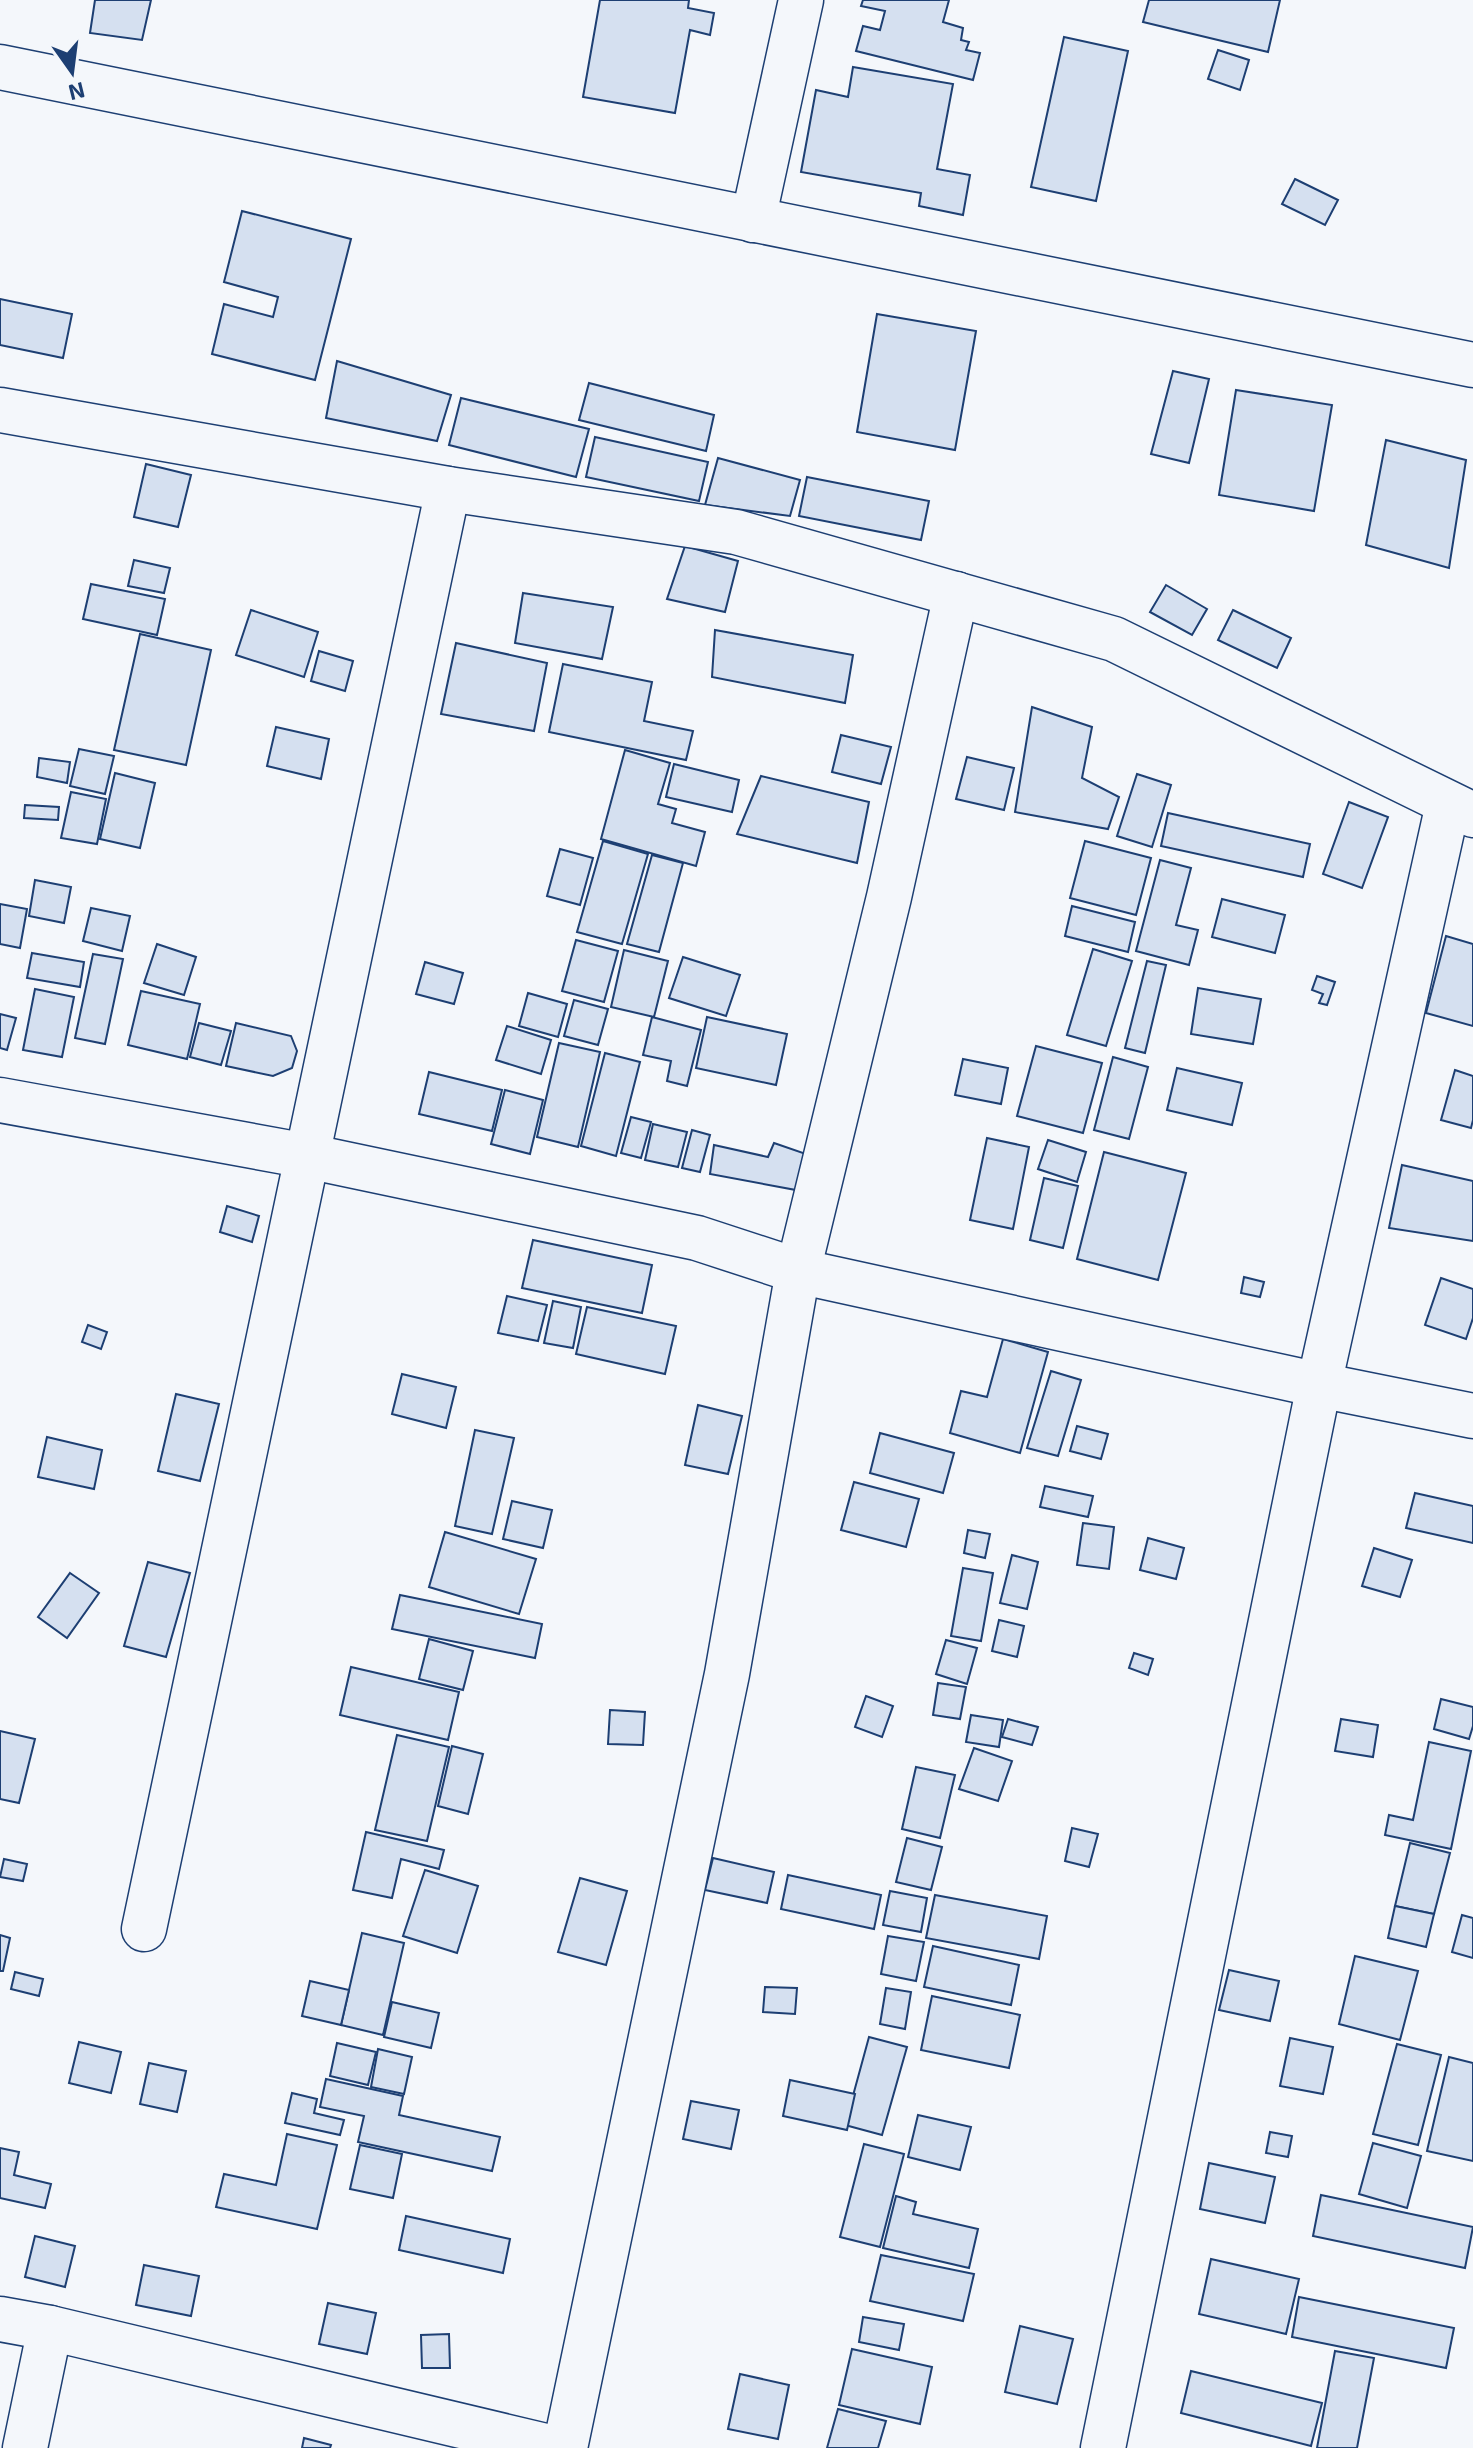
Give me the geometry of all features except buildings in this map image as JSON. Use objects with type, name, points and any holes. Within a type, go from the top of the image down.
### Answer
[{"type":"street","points":[[753,220],[801,0]]},
{"type":"street","points":[[0,67],[1473,365]]},
{"type":"street","points":[[0,410],[448,489],[736,532],[1114,639],[1460,810],[1319,1385],[1103,2448]]},
{"type":"street","points":[[144,1929],[448,489]]},
{"type":"street","points":[[565,2448],[727,1674],[798,1271],[889,897],[956,594]]},
{"type":"street","points":[[0,1100],[307,1156],[697,1238],[798,1271],[1473,1416]]},
{"type":"street","points":[[0,2319],[50,2328],[554,2448]]},
{"type":"street","points":[[25,2448],[50,2328]]}]
